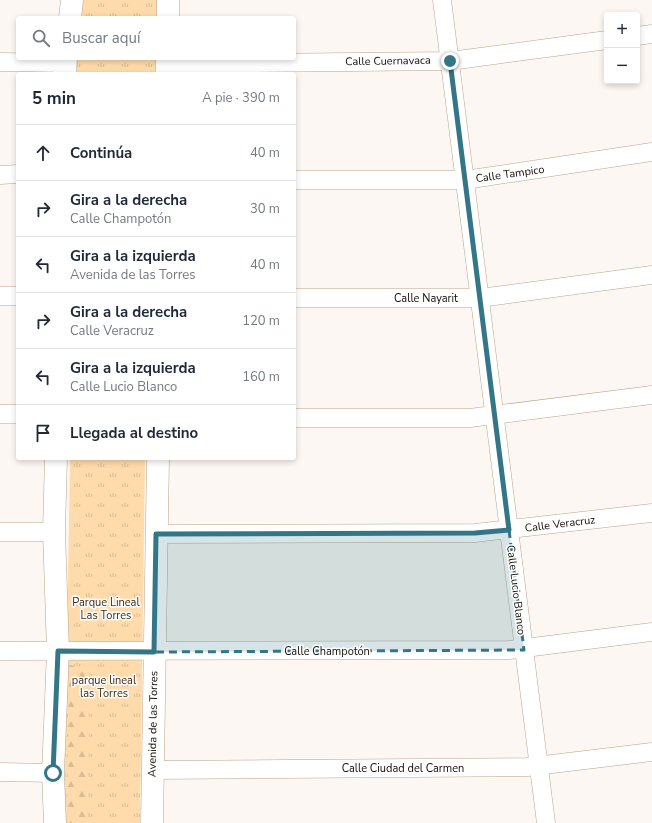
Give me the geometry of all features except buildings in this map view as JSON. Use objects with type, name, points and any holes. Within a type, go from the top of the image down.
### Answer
[{"type":"street","points":[[70,16],[72,0]]},
{"type":"street","points":[[168,0],[168,16]]},
{"type":"street","name":"Calle Lucio Blanco","points":[[442,0],[546,823]]},
{"type":"street","points":[[640,36],[652,34]]},
{"type":"street","name":"Calle Cuernavaca","points":[[167,65],[450,61],[604,40]]},
{"type":"street","points":[[0,62],[66,65]]},
{"type":"street","name":"Calle Tampico","points":[[296,180],[465,180],[652,152]]},
{"type":"street","points":[[0,175],[16,174]]},
{"type":"street","name":"Calle Nayarit","points":[[296,298],[480,298],[652,275]]},
{"type":"street","points":[[0,296],[16,296]]},
{"type":"street","points":[[296,418],[470,418],[652,395]]},
{"type":"street","points":[[0,414],[16,414]]},
{"type":"street","points":[[55,823],[53,773],[58,651],[54,532],[56,460]]},
{"type":"street","name":"Avenida de las Torres","points":[[152,823],[158,460]]},
{"type":"street","name":"Calle Veracruz","points":[[156,534],[475,533],[652,513]]},
{"type":"street","points":[[0,532],[54,532]]},
{"type":"street","name":"Calle Champotón","points":[[0,651],[154,652],[524,650],[652,632]]},
{"type":"street","name":"Calle Ciudad del Carmen","points":[[152,770],[539,766],[652,752]]},
{"type":"street","points":[[0,772],[53,773]]},
{"type":"highlighted area","points":[[509,530],[524,650],[154,652],[156,534],[475,533]]},
{"type":"green space","points":[[78,0],[157,0],[157,16],[78,16]]},
{"type":"green space","points":[[77,60],[156,60],[155,72],[77,72]]},
{"type":"green space","points":[[70,460],[145,460],[140,823],[64,823]]},
{"type":"green space","points":[[69,665],[89,668],[88,823],[67,823]]},
{"type":"route","points":[[53,773],[58,651],[154,652],[156,534],[475,533],[509,530],[450,61]]},
{"type":"park label","name":"Parque Lineal Las Torres","points":[[106,608]]},
{"type":"park label","name":"parque lineal las Torres","points":[[104,686]]}]
